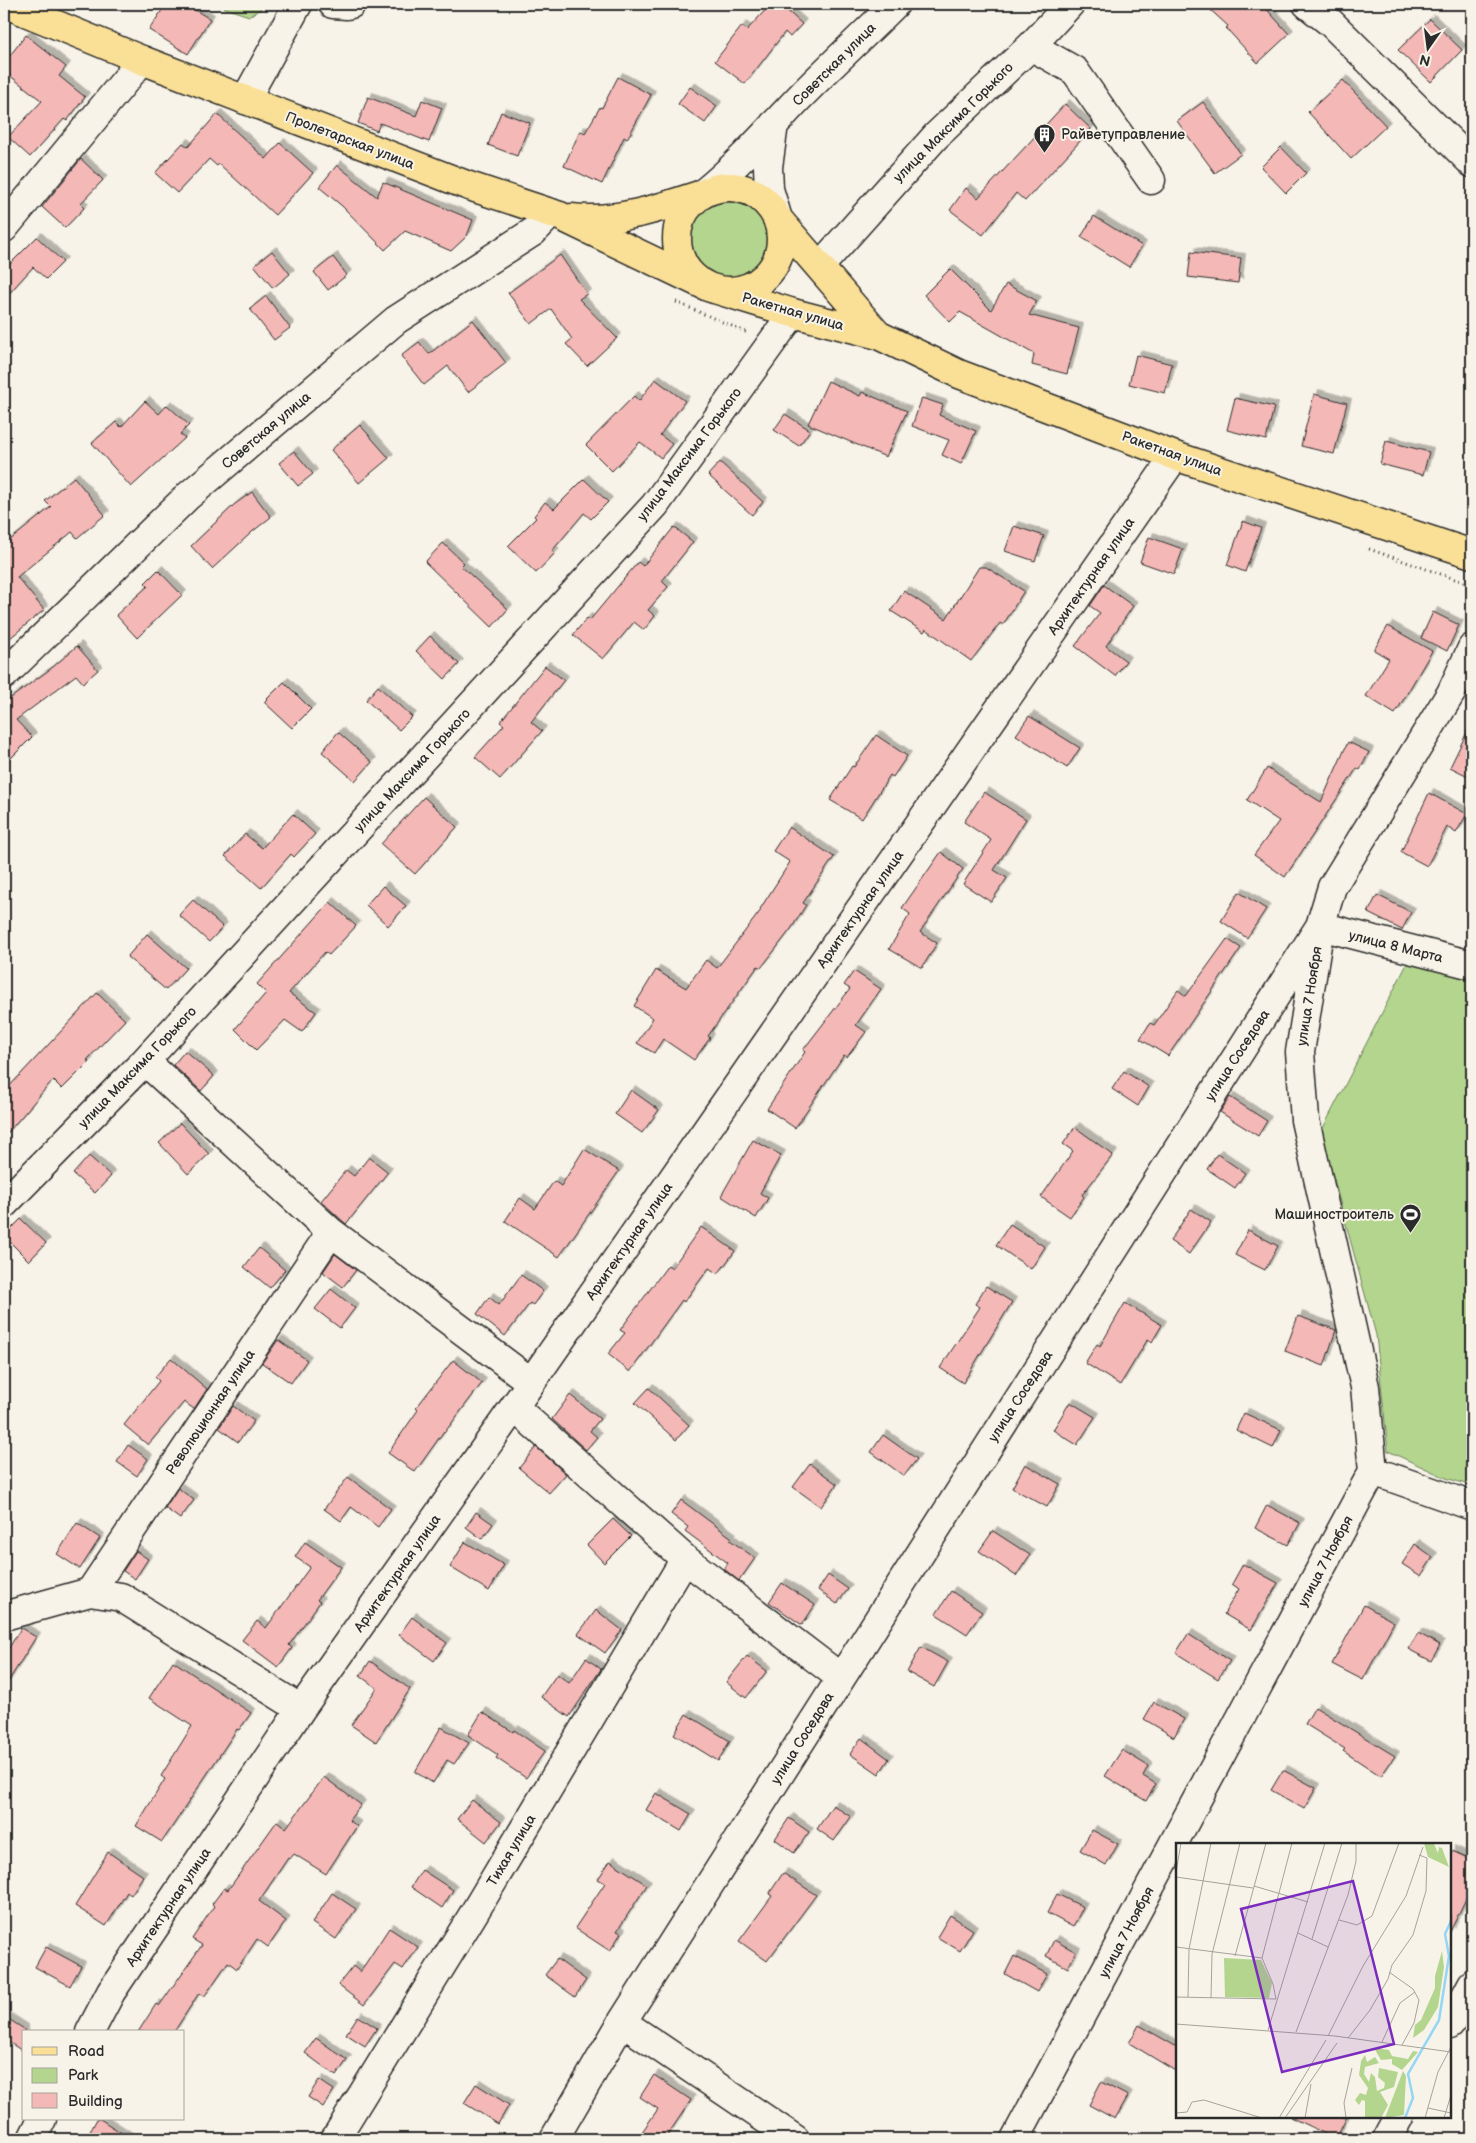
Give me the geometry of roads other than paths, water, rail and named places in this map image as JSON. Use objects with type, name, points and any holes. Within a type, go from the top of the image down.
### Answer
[{"type":"main road","name":"Пролетарская улица","points":[[6,4],[245,100],[469,186],[555,215],[708,287]]},
{"type":"main road","points":[[734,187],[750,191],[767,202],[778,220],[782,240],[774,267],[752,286],[730,292],[708,287],[690,273],[679,253],[678,228],[689,205],[702,194],[717,188],[734,187]]},
{"type":"main road","name":"Пролетарская улица","points":[[555,215],[589,220],[621,216],[665,207],[702,194]]},
{"type":"main road","name":"Ракетная улица","points":[[778,220],[820,266],[878,335]]},
{"type":"main road","name":"Ракетная улица","points":[[708,287],[878,335],[959,374],[1175,456],[1472,554]]},
{"type":"street","points":[[245,100],[298,4]]},
{"type":"street","points":[[333,4],[352,4]]},
{"type":"street","name":"Советская улица","points":[[702,194],[723,178],[774,124],[896,4]]},
{"type":"street","name":"улица Максима Горького","points":[[820,266],[936,136],[1031,46],[1070,4]]},
{"type":"street","points":[[1307,4],[1331,23],[1472,163]]},
{"type":"street","points":[[1031,46],[1075,71],[1151,180]]},
{"type":"street","points":[[4,228],[142,60]]},
{"type":"street","points":[[774,124],[768,167],[769,189],[778,220]]},
{"type":"street","name":"Советская улица","points":[[4,675],[188,496],[381,332],[396,320],[533,232],[555,215]]},
{"type":"street","name":"улица Максима Горького","points":[[4,1204],[145,1061],[655,505],[793,312]]},
{"type":"street","name":"Архитектурная улица","points":[[91,2030],[111,1992],[301,1709],[514,1407],[1175,456]]},
{"type":"street","name":"улица Соседова","points":[[554,2139],[622,2022],[1320,926],[1332,887],[1451,693],[1472,648]]},
{"type":"street","name":"улица 8 Марта","points":[[1320,926],[1472,965]]},
{"type":"street","name":"улица 7 Ноября","points":[[1015,2139],[1373,1471],[1365,1387],[1305,1120],[1300,1052],[1320,926]]},
{"type":"street","points":[[145,1061],[331,1232],[531,1382]]},
{"type":"street","name":"Революционная улица","points":[[90,1592],[331,1232]]},
{"type":"street","points":[[514,1407],[685,1560],[840,1677]]},
{"type":"street","points":[[1373,1471],[1472,1506]]},
{"type":"street","name":"Тихая улица","points":[[335,2139],[479,1904],[685,1560]]},
{"type":"street","points":[[4,1616],[90,1592],[121,1597],[301,1709]]},
{"type":"street","points":[[1451,2023],[1472,1984]]},
{"type":"street","points":[[622,2022],[795,2139]]},
{"type":"street","points":[[1387,2139],[1398,2118]]},
{"type":"street","points":[[32,2139],[42,2120]]},
{"type":"place","name":"Райветуправление","points":[[1045,153]]},
{"type":"place","name":"Машиностроитель","points":[[1410,1233]]}]
